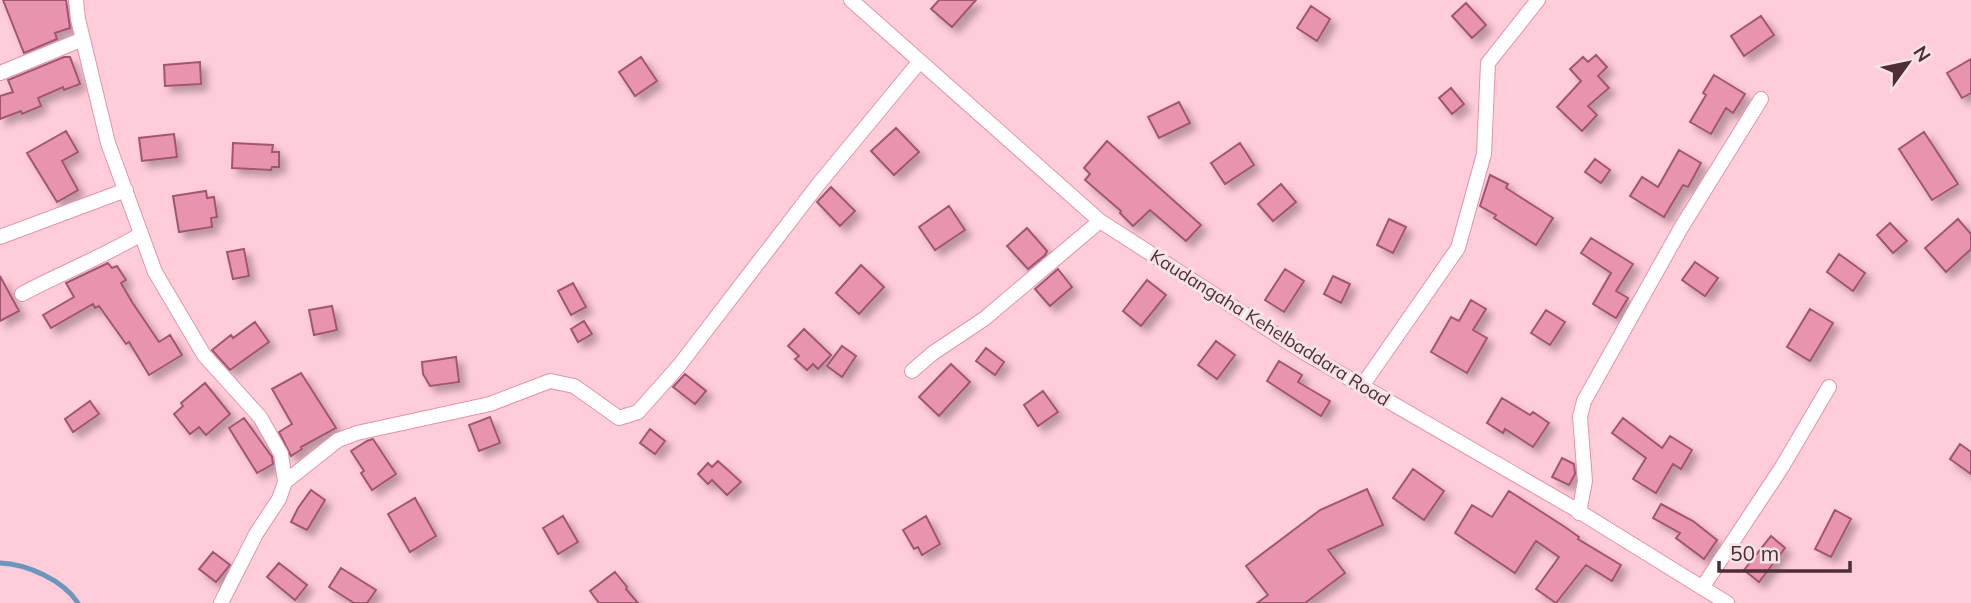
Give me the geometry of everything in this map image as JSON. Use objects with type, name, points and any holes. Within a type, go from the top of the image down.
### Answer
[{"type":"street","points":[[76,0],[108,143],[155,272],[204,355],[260,417],[281,454],[285,482],[279,499],[256,534],[221,603]]},
{"type":"street","name":"Kaudangaha Kehelbaddara Road","points":[[852,0],[1100,221],[1305,353],[1727,603]]},
{"type":"street","points":[[1362,386],[1458,248],[1484,154],[1488,63],[1538,0]]},
{"type":"street","points":[[0,73],[83,39]]},
{"type":"street","points":[[285,482],[338,440],[358,433],[490,404],[550,381],[574,386],[619,418],[638,412],[678,367],[817,186],[920,61]]},
{"type":"street","points":[[1579,513],[1585,481],[1580,417],[1584,401],[1681,228],[1761,99]]},
{"type":"street","points":[[0,237],[126,190]]},
{"type":"street","points":[[912,371],[984,319],[1100,221]]},
{"type":"street","points":[[22,294],[113,251],[142,234]]},
{"type":"street","points":[[1702,587],[1783,467],[1829,387]]},
{"type":"building","points":[[3,0],[66,0],[70,28],[55,33],[57,39],[24,53]]},
{"type":"building","points":[[939,0],[976,0],[952,27],[931,9]]},
{"type":"building","points":[[1466,3],[1486,25],[1472,38],[1452,16]]},
{"type":"building","points":[[1311,6],[1330,19],[1317,41],[1297,28]]},
{"type":"building","points":[[1761,16],[1774,35],[1744,56],[1731,36]]},
{"type":"building","points":[[1596,55],[1607,67],[1598,76],[1609,88],[1588,106],[1597,115],[1582,131],[1557,107],[1581,81],[1570,69],[1583,57],[1588,62]]},
{"type":"building","points":[[70,57],[80,84],[64,90],[63,87],[38,98],[41,106],[0,119],[0,96],[13,92],[8,80]]},
{"type":"building","points":[[641,57],[657,81],[635,96],[619,72]]},
{"type":"building","points":[[1971,59],[1971,93],[1962,98],[1947,73]]},
{"type":"building","points":[[200,62],[201,84],[165,86],[164,65]]},
{"type":"building","points":[[1714,75],[1745,94],[1733,113],[1726,108],[1711,134],[1690,122]]},
{"type":"building","points":[[1451,88],[1464,104],[1452,114],[1439,98]]},
{"type":"building","points":[[1179,102],[1190,123],[1159,138],[1148,117]]},
{"type":"building","points":[[896,128],[919,152],[894,175],[871,151]]},
{"type":"building","points":[[66,131],[78,152],[62,161],[78,190],[57,202],[27,153]]},
{"type":"building","points":[[1924,132],[1958,184],[1932,200],[1899,149]]},
{"type":"building","points":[[174,134],[177,157],[142,161],[139,138]]},
{"type":"building","points":[[1107,141],[1201,225],[1186,241],[1150,210],[1133,226],[1121,211],[1085,180],[1090,174],[1084,168]]},
{"type":"building","points":[[233,143],[273,145],[272,152],[279,152],[279,167],[272,167],[271,170],[232,168]]},
{"type":"building","points":[[1240,143],[1254,165],[1225,184],[1211,163]]},
{"type":"building","points":[[1679,150],[1701,163],[1688,187],[1683,185],[1664,217],[1630,196],[1642,177],[1658,187]]},
{"type":"building","points":[[1595,159],[1610,170],[1601,183],[1585,172]]},
{"type":"building","points":[[1490,175],[1508,184],[1506,188],[1553,218],[1536,245],[1480,206]]},
{"type":"building","points":[[1281,184],[1296,202],[1273,221],[1258,204]]},
{"type":"building","points":[[831,187],[855,211],[840,226],[817,202]]},
{"type":"building","points":[[206,191],[207,198],[214,197],[217,217],[211,218],[212,227],[179,232],[173,196]]},
{"type":"building","points":[[949,206],[965,230],[935,250],[919,227]]},
{"type":"building","points":[[1389,219],[1406,227],[1393,253],[1377,245]]},
{"type":"building","points":[[1958,219],[1971,234],[1971,249],[1946,272],[1925,248]]},
{"type":"building","points":[[1890,223],[1907,241],[1893,253],[1877,235]]},
{"type":"building","points":[[1027,228],[1047,251],[1028,269],[1007,246]]},
{"type":"building","points":[[1591,238],[1633,264],[1616,291],[1628,298],[1616,318],[1593,304],[1611,273],[1581,253]]},
{"type":"building","points":[[244,249],[249,276],[233,279],[227,252]]},
{"type":"building","points":[[1839,254],[1865,273],[1853,291],[1827,272]]},
{"type":"building","points":[[1695,262],[1718,278],[1705,296],[1682,280]]},
{"type":"building","points":[[108,263],[112,268],[117,266],[126,280],[121,283],[159,342],[170,335],[182,355],[149,375],[129,342],[126,344],[99,306],[95,308],[93,304],[51,328],[43,315],[74,297],[66,283]]},
{"type":"building","points":[[861,265],[884,287],[859,314],[836,293]]},
{"type":"building","points":[[1058,269],[1072,287],[1050,306],[1035,289]]},
{"type":"building","points":[[1285,269],[1304,281],[1284,312],[1265,300]]},
{"type":"building","points":[[0,276],[19,311],[0,321]]},
{"type":"building","points":[[1333,276],[1350,284],[1341,303],[1324,294]]},
{"type":"building","points":[[1147,280],[1166,295],[1141,326],[1123,311]]},
{"type":"building","points":[[573,283],[586,307],[571,315],[558,291]]},
{"type":"building","points":[[1471,300],[1486,309],[1473,330],[1487,338],[1467,373],[1431,352],[1451,317],[1459,321]]},
{"type":"building","points":[[332,306],[337,330],[314,335],[309,310]]},
{"type":"building","points":[[1810,309],[1833,323],[1810,361],[1787,347]]},
{"type":"building","points":[[1546,310],[1565,322],[1550,345],[1531,333]]},
{"type":"building","points":[[584,321],[592,334],[578,342],[571,329]]},
{"type":"building","points":[[255,322],[269,342],[230,370],[212,350],[231,335],[233,338]]},
{"type":"building","points":[[804,329],[831,355],[818,369],[813,364],[807,370],[795,359],[799,356],[788,346]]},
{"type":"building","points":[[1216,341],[1235,355],[1217,379],[1198,365]]},
{"type":"building","points":[[842,346],[856,356],[842,377],[827,366]]},
{"type":"building","points":[[986,348],[1004,362],[995,375],[976,361]]},
{"type":"building","points":[[456,357],[459,382],[430,386],[423,374],[422,362]]},
{"type":"building","points":[[1279,361],[1302,375],[1298,382],[1330,401],[1321,416],[1267,381]]},
{"type":"building","points":[[951,364],[970,382],[939,416],[919,397]]},
{"type":"building","points":[[301,373],[336,428],[301,447],[302,449],[291,456],[279,432],[292,424],[272,389]]},
{"type":"building","points":[[685,374],[706,391],[695,404],[673,387]]},
{"type":"building","points":[[205,383],[230,414],[206,435],[199,427],[190,434],[174,414],[183,406],[181,403]]},
{"type":"building","points":[[1043,391],[1058,412],[1038,426],[1024,405]]},
{"type":"building","points":[[1502,398],[1530,415],[1533,412],[1549,423],[1533,447],[1505,429],[1503,433],[1487,423]]},
{"type":"building","points":[[90,401],[99,414],[73,432],[65,419]]},
{"type":"building","points":[[490,417],[500,443],[479,451],[469,425]]},
{"type":"building","points":[[244,418],[272,457],[273,464],[257,473],[229,428]]},
{"type":"building","points":[[1623,418],[1662,448],[1670,436],[1692,450],[1681,469],[1673,464],[1656,493],[1633,479],[1646,458],[1612,433]]},
{"type":"building","points":[[650,429],[665,441],[655,454],[640,443]]},
{"type":"building","points":[[373,439],[396,474],[372,490],[351,451]]},
{"type":"building","points":[[1960,444],[1971,452],[1971,474],[1950,459]]},
{"type":"building","points":[[1562,458],[1574,464],[1575,474],[1569,485],[1552,477]]},
{"type":"building","points":[[718,461],[741,482],[727,495],[712,480],[708,484],[698,474],[708,463],[712,467]]},
{"type":"building","points":[[1413,469],[1444,491],[1424,520],[1393,498]]},
{"type":"building","points":[[1367,489],[1383,525],[1328,550],[1345,573],[1305,603],[1257,603],[1268,595],[1246,566],[1320,510]]},
{"type":"building","points":[[311,490],[325,500],[307,530],[291,522]]},
{"type":"building","points":[[1509,491],[1621,565],[1612,581],[1586,565],[1556,603],[1536,589],[1559,557],[1536,541],[1515,573],[1455,533],[1472,505],[1492,517]]},
{"type":"building","points":[[415,498],[436,536],[410,552],[388,514]]},
{"type":"building","points":[[1661,504],[1693,521],[1717,540],[1704,559],[1676,538],[1680,533],[1653,518]]},
{"type":"building","points":[[1835,510],[1851,519],[1831,557],[1815,549]]},
{"type":"building","points":[[563,516],[578,542],[558,554],[543,528]]},
{"type":"building","points":[[926,516],[940,544],[922,555],[918,547],[914,549],[903,530]]},
{"type":"building","points":[[1771,536],[1785,548],[1759,582],[1744,570]]},
{"type":"building","points":[[213,552],[230,565],[216,582],[199,569]]},
{"type":"building","points":[[279,563],[307,585],[295,600],[267,577]]},
{"type":"building","points":[[341,568],[376,590],[367,603],[354,603],[329,587]]},
{"type":"building","points":[[615,572],[638,603],[599,603],[590,591]]},
{"type":"waterway","points":[[0,563],[21,566],[54,580],[78,603]]}]
